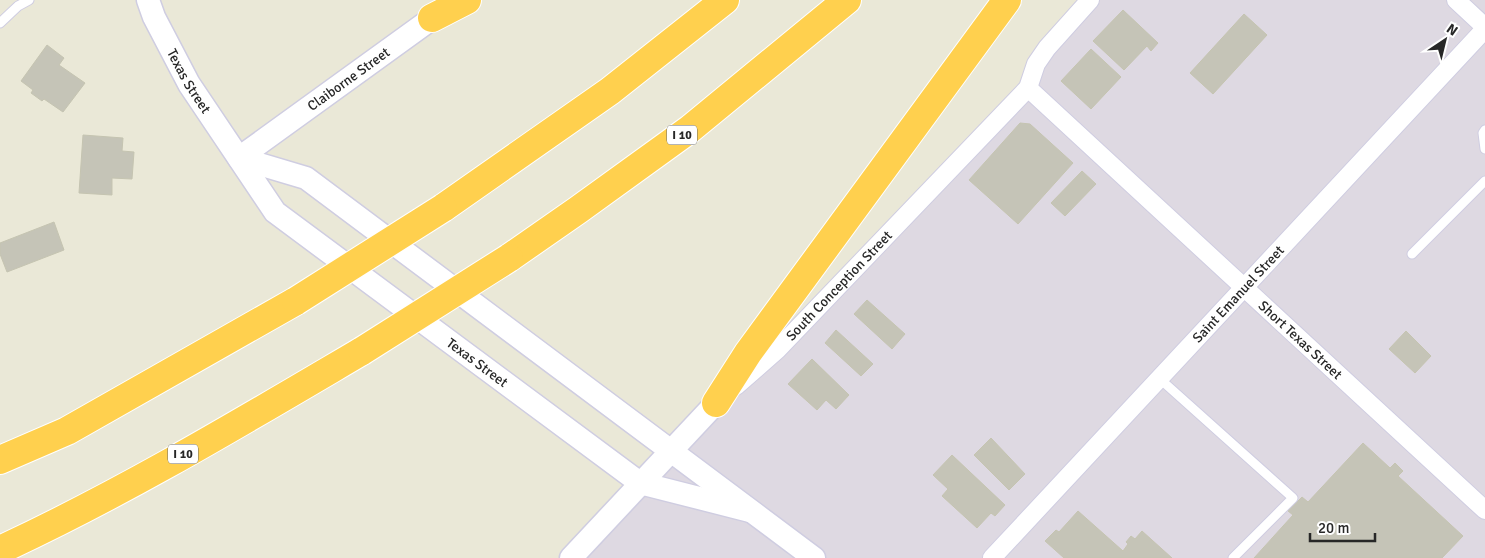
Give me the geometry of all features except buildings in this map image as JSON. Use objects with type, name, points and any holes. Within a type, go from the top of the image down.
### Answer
[{"type":"highway","points":[[432,18],[467,0]]},
{"type":"highway","points":[[0,460],[67,431],[296,301],[443,208],[610,91],[725,0]]},
{"type":"highway","name":"I 10","points":[[0,550],[40,532],[217,436],[362,351],[509,258],[690,129],[847,0]]},
{"type":"highway","points":[[716,403],[748,353],[1007,0]]},
{"type":"street","name":"Texas Street","points":[[148,0],[154,17],[189,84],[275,212],[640,483],[750,511]]},
{"type":"street","name":"Claiborne Street","points":[[239,158],[456,0]]},
{"type":"street","name":"South Conception Street","points":[[571,558],[716,403],[777,350],[1028,88],[1036,64],[1047,48],[1090,0]]},
{"type":"street","points":[[1456,0],[1485,28]]},
{"type":"street","name":"Saint Emanuel Street","points":[[992,558],[1160,380],[1485,28]]},
{"type":"street","name":"Short Texas Street","points":[[1028,88],[1485,510]]},
{"type":"street","name":"Texas Street","points":[[239,158],[306,178],[814,558]]},
{"type":"lane","points":[[0,23],[18,6],[29,0]]},
{"type":"lane","points":[[1485,130],[1483,133],[1485,149]]},
{"type":"lane","points":[[1412,254],[1485,181]]},
{"type":"lane","points":[[1160,380],[1293,498],[1233,558]]},
{"type":"shaded area","points":[[1089,0],[1485,0],[1485,558],[572,558],[1028,88]]}]
